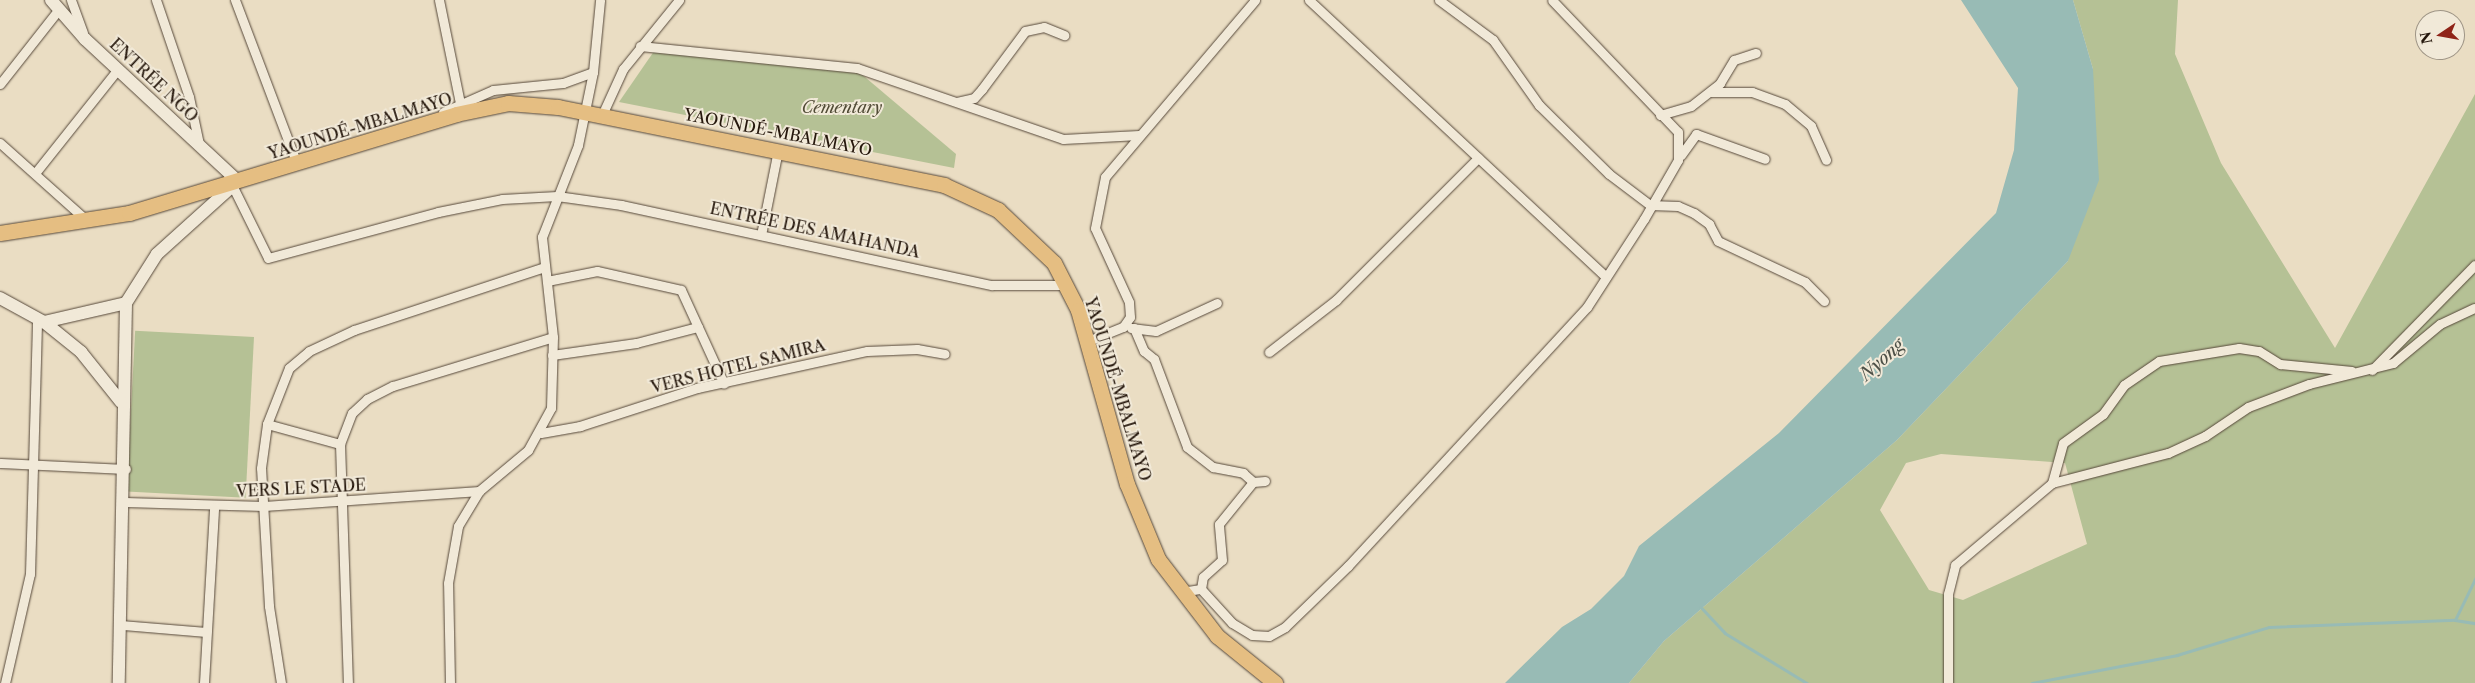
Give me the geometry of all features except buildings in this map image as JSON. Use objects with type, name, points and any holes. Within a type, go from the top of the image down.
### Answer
[{"type":"highway","name":"YAOUNDÉ-MBALMAYO","points":[[0,232],[129,213],[235,183],[423,125],[508,103],[583,112],[778,150],[916,178],[972,195],[1022,228],[1054,263],[1067,285],[1088,341],[1140,522],[1180,592],[1217,636],[1275,683]]},
{"type":"street","points":[[71,0],[85,39]]},
{"type":"street","points":[[156,0],[189,97],[199,144]]},
{"type":"street","points":[[235,0],[297,164]]},
{"type":"street","points":[[439,0],[460,103]]},
{"type":"street","points":[[450,683],[452,548],[458,526],[479,491],[513,465],[541,433],[551,408],[553,337],[542,237],[556,196],[574,162],[583,112],[593,72],[600,0]]},
{"type":"street","points":[[602,116],[623,69],[679,0]]},
{"type":"street","points":[[1123,327],[1130,317],[1129,302],[1098,240],[1095,214],[1104,177],[1255,0]]},
{"type":"street","points":[[1309,0],[1606,277]]},
{"type":"street","points":[[1439,0],[1493,40],[1539,106],[1610,174],[1650,205],[1678,206],[1694,213],[1709,224],[1718,241],[1805,282],[1824,301]]},
{"type":"street","points":[[1552,0],[1678,132],[1678,160]]},
{"type":"street","points":[[0,84],[55,5]]},
{"type":"street","name":"ENTRÉE NGO","points":[[55,5],[85,39],[199,144],[235,183]]},
{"type":"street","points":[[956,102],[978,94],[1025,31],[1044,27],[1064,35]]},
{"type":"street","points":[[640,46],[857,68],[1063,139],[1139,135]]},
{"type":"street","points":[[1660,115],[1691,106],[1712,92],[1734,60],[1756,53]]},
{"type":"street","points":[[36,172],[118,69]]},
{"type":"street","points":[[423,125],[460,103],[493,90],[563,83],[593,72]]},
{"type":"street","points":[[1712,92],[1752,92],[1785,104],[1811,126],[1826,160]]},
{"type":"street","points":[[1180,592],[1201,590],[1245,632],[1265,637],[1285,627],[1313,603],[1587,307],[1696,134],[1765,159]]},
{"type":"street","points":[[0,143],[36,172],[86,220]]},
{"type":"street","points":[[761,235],[778,150]]},
{"type":"street","points":[[1269,352],[1336,300],[1478,158]]},
{"type":"street","points":[[118,683],[122,625],[126,469],[122,402],[126,303],[157,254],[235,183]]},
{"type":"street","name":"ENTRÉE DES AMAHANDA","points":[[235,183],[264,254],[274,258],[438,212],[502,199],[556,196],[761,235],[992,285],[1067,285]]},
{"type":"street","points":[[2052,483],[2063,443],[2103,414],[2124,384],[2159,361],[2239,348],[2259,351],[2280,364],[2371,370],[2475,265]]},
{"type":"street","points":[[281,683],[269,606],[261,468],[267,424],[289,368],[309,351],[363,327],[544,267]]},
{"type":"street","points":[[547,281],[597,271],[673,286],[681,290],[724,384]]},
{"type":"street","points":[[0,298],[41,320],[81,352],[122,402]]},
{"type":"street","points":[[41,320],[126,303]]},
{"type":"street","points":[[1088,341],[1123,327],[1156,331],[1217,303]]},
{"type":"street","points":[[1948,683],[1948,594],[1956,565],[2052,483],[2168,453],[2205,436],[2248,407],[2309,384],[2393,363],[2440,324],[2475,308]]},
{"type":"street","points":[[5,683],[30,574],[41,320]]},
{"type":"street","points":[[552,355],[636,343],[698,327]]},
{"type":"street","points":[[1134,328],[1144,351],[1154,359],[1187,447],[1213,468],[1243,473],[1253,482]]},
{"type":"street","points":[[348,683],[340,444],[352,413],[367,398],[393,386],[553,337]]},
{"type":"street","name":"VERS HOTEL SAMIRA","points":[[541,433],[724,384],[866,350],[917,349],[945,354]]},
{"type":"street","points":[[267,424],[340,444]]},
{"type":"street","points":[[0,463],[126,469]]},
{"type":"street","points":[[1201,590],[1203,577],[1222,560],[1219,524],[1253,482],[1265,481]]},
{"type":"street","name":"VERS LE STADE","points":[[125,502],[214,507],[264,506],[479,491]]},
{"type":"street","points":[[204,683],[205,632],[214,507]]},
{"type":"street","points":[[122,625],[205,632]]},
{"type":"green space","points":[[2073,0],[2178,0],[2175,54],[2221,163],[2335,348],[2475,94],[2475,683],[1629,683],[1664,641],[1897,440],[2068,261],[2093,69]],"holes":[[[1941,454],[2065,463],[2087,544],[1963,600],[1929,590],[1880,510],[1906,463]]]},
{"type":"green space","name":"Cementary","points":[[659,44],[859,72],[956,154],[954,168],[619,102]]},
{"type":"green space","points":[[135,331],[254,337],[246,498],[127,492]]},
{"type":"water","name":"Nyong","points":[[1961,0],[2073,0],[2093,69],[2099,180],[2068,261],[1897,440],[1664,641],[1629,683],[1505,683],[1562,627],[1591,609],[1624,576],[1639,546],[1779,433],[1996,213],[2014,150],[2018,88]]},
{"type":"waterway","points":[[2032,683],[2177,655],[2269,627],[2455,620],[2475,579]]},
{"type":"waterway","points":[[1701,607],[1725,633],[1807,683]]},
{"type":"waterway","points":[[2455,620],[2475,623]]}]
